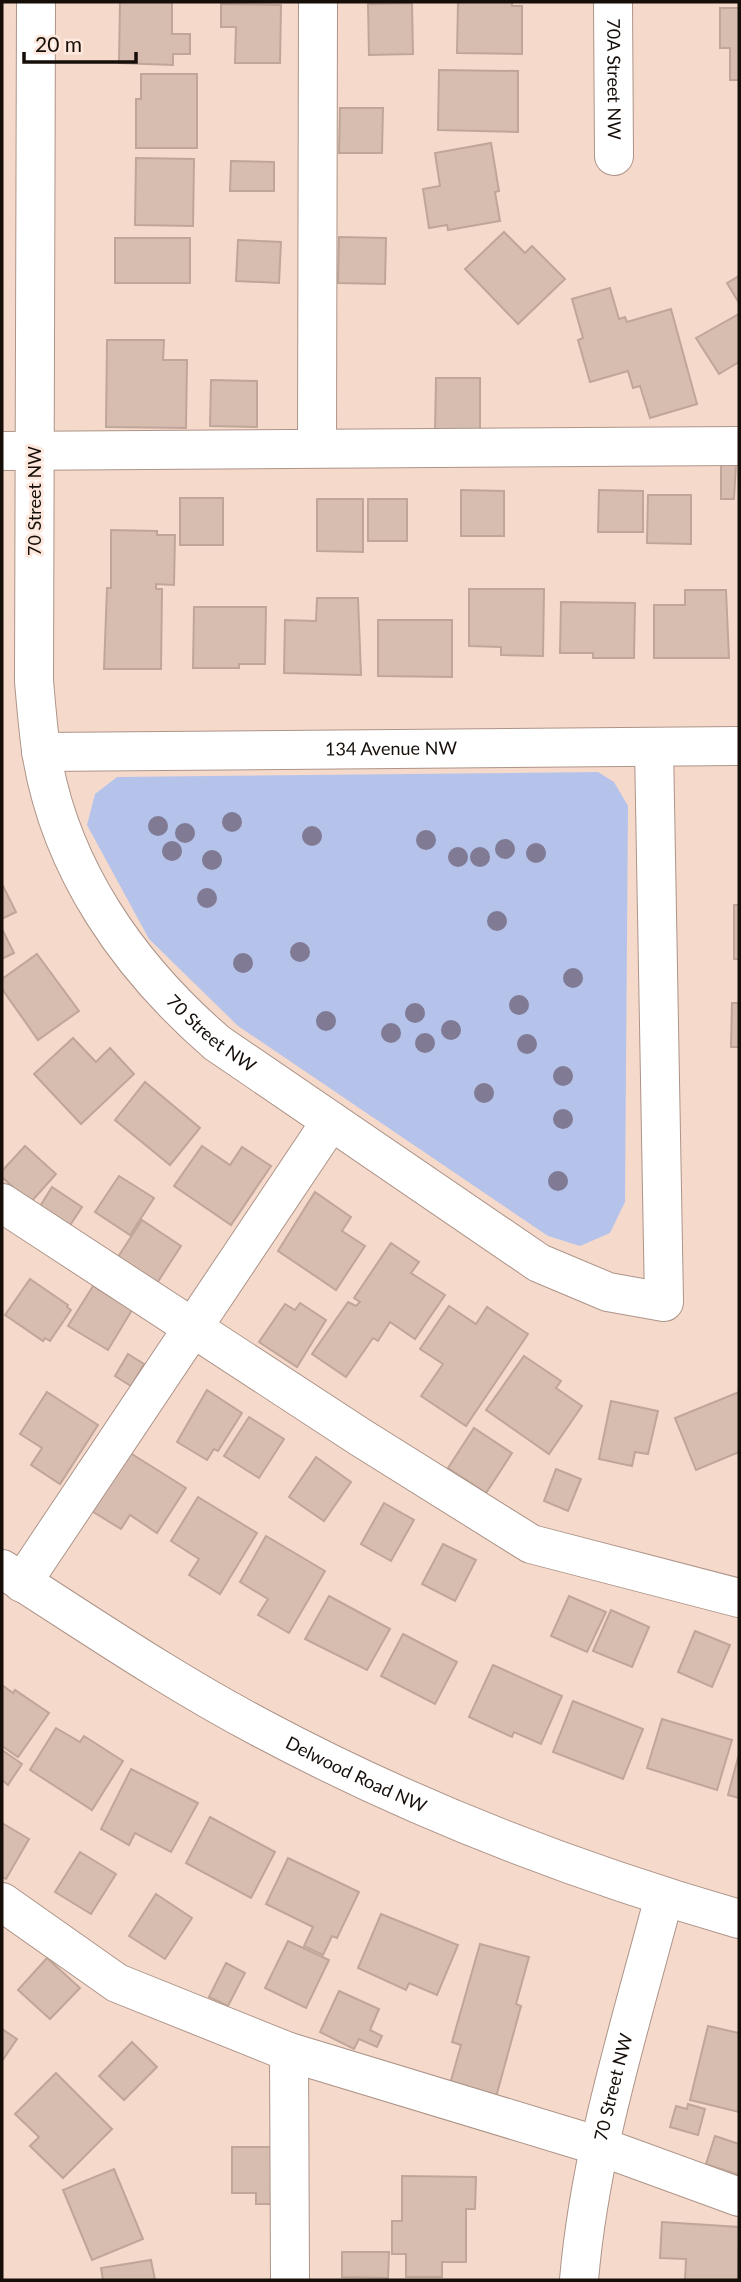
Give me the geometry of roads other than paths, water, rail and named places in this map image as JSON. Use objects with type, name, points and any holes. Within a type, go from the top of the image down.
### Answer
[{"type":"street","name":"70 Street NW","points":[[36,2],[18,451],[41,752],[52,800],[69,847],[116,934],[146,974],[180,1010],[217,1043],[539,1263],[608,1292],[664,1302],[654,747]]},
{"type":"street","points":[[317,446],[318,2]]},
{"type":"street","name":"70A Street NW","points":[[613,2],[614,156]]},
{"type":"street","points":[[18,451],[317,446],[739,446]]},
{"type":"street","name":"134 Avenue NW","points":[[41,752],[739,746]]},
{"type":"street","points":[[12,1576],[194,1328],[331,1121]]},
{"type":"street","points":[[2,1203],[360,1437],[531,1544],[739,1598]]},
{"type":"street","name":"Delwood Road NW","points":[[12,1576],[162,1672],[258,1727],[357,1777],[470,1828],[664,1897],[739,1919]]},
{"type":"street","name":"70 Street NW","points":[[579,2280],[584,2227],[599,2146],[664,1897]]},
{"type":"street","points":[[2,1902],[117,1983],[289,2052],[599,2146],[739,2197]]},
{"type":"street","points":[[289,2052],[290,2280]]}]
